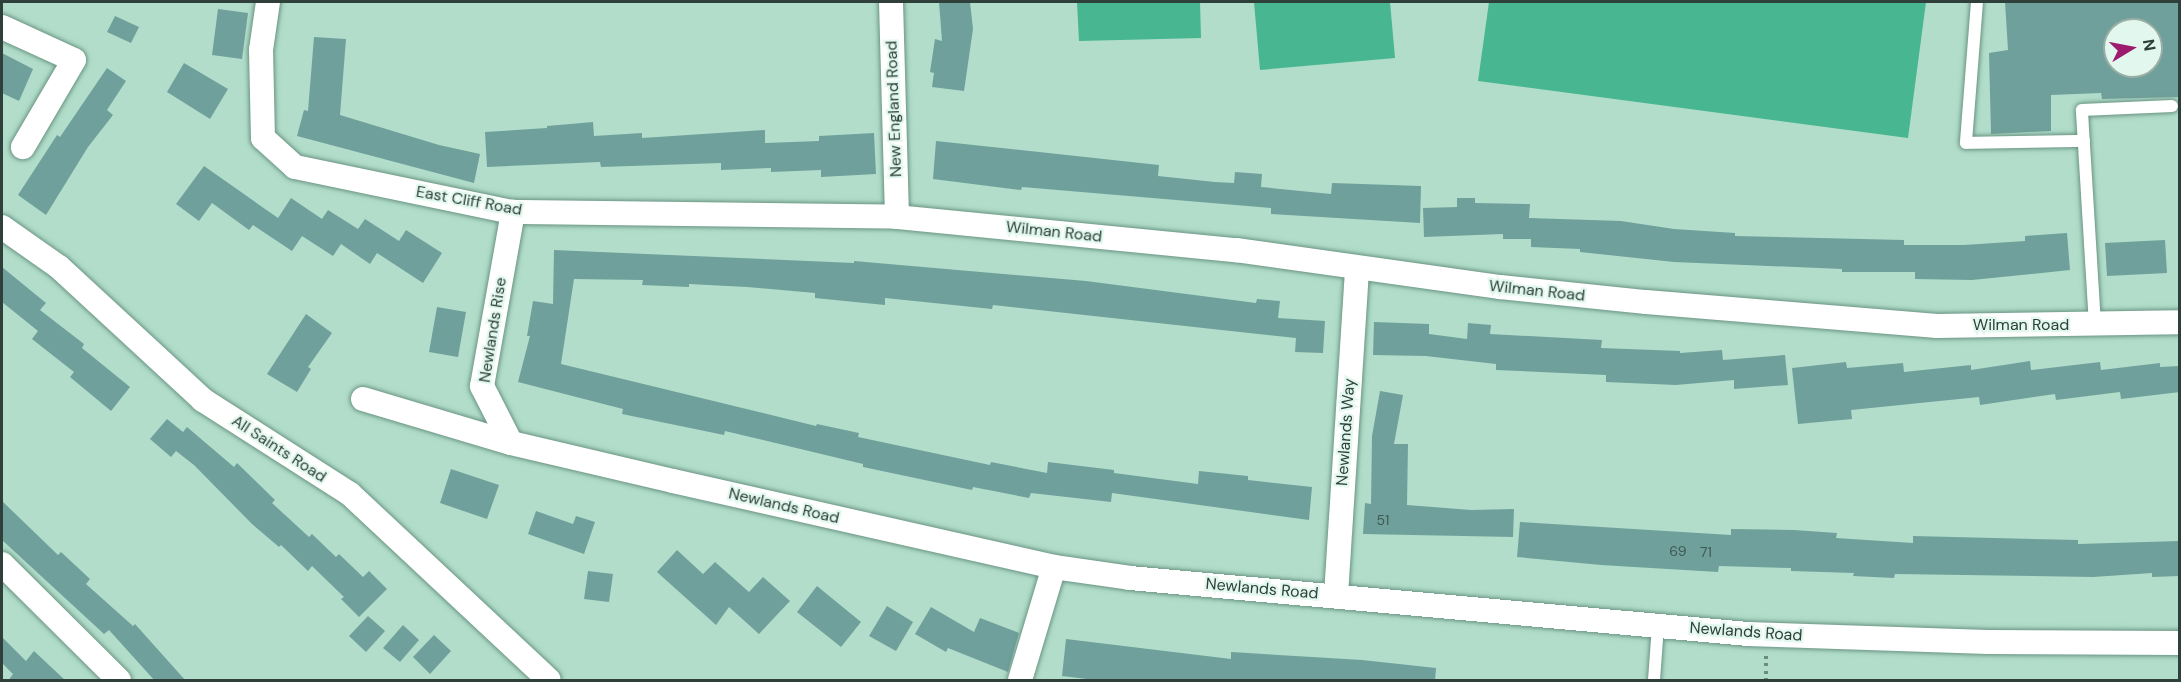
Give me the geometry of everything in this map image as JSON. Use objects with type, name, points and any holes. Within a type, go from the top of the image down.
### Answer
[{"type":"street","name":"East Cliff Road","points":[[268,2],[261,50],[263,138],[295,167],[513,212],[897,217]]},
{"type":"street","name":"New England Road","points":[[891,2],[897,217]]},
{"type":"street","points":[[2,27],[74,60],[23,147]]},
{"type":"street","name":"Newlands Rise","points":[[511,443],[482,386],[513,212]]},
{"type":"street","name":"Wilman Road","points":[[897,217],[1236,250],[1511,289],[1914,324],[2095,325],[2180,322]]},
{"type":"street","name":"All Saints Road","points":[[2,227],[59,267],[202,400],[350,494],[549,681]]},
{"type":"street","name":"Newlands Way","points":[[1336,596],[1357,268]]},
{"type":"street","name":"Newlands Road","points":[[363,399],[511,443],[1054,567],[1130,578],[1777,635],[1988,642],[2180,643]]},
{"type":"street","points":[[2,564],[119,681]]},
{"type":"street","points":[[1020,681],[1054,567]]},
{"type":"lane","points":[[1977,2],[1966,143],[2084,141]]},
{"type":"lane","points":[[2095,325],[2082,110],[2172,106]]},
{"type":"lane","points":[[1654,681],[1658,625]]},
{"type":"green space","points":[[1077,2],[1200,2],[1201,38],[1079,41]]},
{"type":"green space","points":[[1254,2],[1390,2],[1395,58],[1260,70]]},
{"type":"green space","points":[[1489,2],[1926,2],[1908,138],[1478,81]]},
{"type":"building","points":[[939,2],[970,2],[973,29],[964,91],[932,87],[934,73],[930,72],[935,39],[942,41]]},
{"type":"building","points":[[2005,2],[2180,2],[2180,97],[2102,99],[2101,93],[2051,95],[2051,131],[1991,134],[1989,53],[2008,50]]},
{"type":"building","points":[[218,9],[248,13],[242,59],[212,55]]},
{"type":"building","points":[[115,16],[139,27],[131,43],[107,32]]},
{"type":"building","points":[[314,37],[346,39],[340,115],[439,145],[480,154],[474,183],[297,136],[304,110],[308,111]]},
{"type":"building","points":[[2,53],[33,69],[19,101],[2,93]]},
{"type":"building","points":[[184,63],[228,89],[210,119],[167,92]]},
{"type":"building","points":[[107,68],[126,81],[107,110],[113,115],[88,147],[46,215],[18,195],[57,135],[60,137]]},
{"type":"building","points":[[593,122],[594,136],[642,133],[642,138],[765,130],[765,143],[819,141],[819,136],[874,133],[876,174],[821,177],[821,170],[771,172],[771,168],[721,170],[721,163],[601,167],[600,162],[487,167],[485,132]]},
{"type":"building","points":[[936,141],[1159,165],[1158,176],[1215,182],[1234,183],[1235,172],[1262,174],[1261,187],[1331,194],[1332,183],[1421,186],[1420,223],[1271,214],[1271,208],[1022,187],[1021,190],[933,179]]},
{"type":"building","points":[[204,166],[278,218],[291,198],[322,219],[328,210],[358,229],[365,219],[399,241],[406,230],[442,253],[423,283],[377,253],[370,264],[341,244],[333,256],[302,236],[292,251],[253,225],[249,230],[212,203],[199,221],[176,204]]},
{"type":"building","points":[[1457,198],[1475,198],[1475,203],[1530,204],[1529,218],[1621,221],[1674,229],[1735,233],[1735,236],[1904,240],[1904,245],[1964,245],[2025,241],[2025,236],[2067,233],[2070,270],[1972,280],[1915,279],[1915,272],[1842,272],[1842,269],[1674,262],[1580,252],[1580,249],[1531,247],[1531,239],[1503,239],[1503,234],[1424,237],[1423,208],[1457,207]]},
{"type":"building","points":[[2165,240],[2167,273],[2107,276],[2105,243]]},
{"type":"building","points":[[554,250],[854,263],[854,261],[1086,281],[1256,303],[1257,299],[1280,301],[1278,318],[1325,321],[1323,353],[1295,352],[1296,338],[993,305],[992,309],[885,298],[885,305],[815,298],[815,293],[747,287],[689,284],[689,287],[642,285],[643,280],[574,279],[561,364],[816,426],[817,424],[859,433],[858,437],[990,465],[991,462],[1047,473],[1048,462],[1198,484],[1199,471],[1248,476],[1248,480],[1312,487],[1309,520],[1112,493],[1111,502],[1031,493],[1029,498],[973,487],[972,490],[863,467],[863,464],[725,431],[724,435],[622,414],[623,409],[518,382],[530,336],[527,336],[533,301],[553,304]]},
{"type":"building","points":[[2,267],[46,303],[40,310],[84,344],[82,348],[130,387],[111,411],[70,377],[74,372],[32,339],[38,331],[2,302]]},
{"type":"building","points":[[437,307],[466,312],[458,357],[429,352]]},
{"type":"building","points":[[306,314],[332,333],[308,367],[311,369],[297,392],[267,374]]},
{"type":"building","points":[[1374,322],[1429,324],[1429,334],[1467,339],[1468,323],[1491,325],[1490,334],[1602,340],[1601,348],[1680,351],[1680,353],[1722,350],[1723,360],[1785,355],[1788,385],[1734,389],[1734,380],[1676,385],[1606,382],[1606,375],[1496,370],[1496,364],[1426,356],[1373,355]]},
{"type":"building","points":[[2030,361],[2031,370],[2100,362],[2101,370],[2160,363],[2160,367],[2180,366],[2180,392],[2121,399],[2120,392],[2056,400],[2055,394],[1980,405],[1979,397],[1851,410],[1852,419],[1798,424],[1792,368],[1846,362],[1847,368],[1903,363],[1904,372],[1971,365],[1971,370]]},
{"type":"building","points":[[1380,391],[1403,395],[1394,444],[1408,444],[1407,505],[1471,510],[1514,509],[1513,537],[1363,534],[1365,503],[1371,504],[1372,436]]},
{"type":"building","points":[[167,419],[183,432],[187,427],[234,467],[237,463],[275,500],[272,503],[309,537],[312,534],[336,557],[339,554],[363,577],[369,571],[387,589],[359,617],[341,599],[344,597],[312,566],[308,571],[281,545],[279,547],[252,524],[194,465],[176,451],[171,457],[150,439]]},
{"type":"building","points":[[451,469],[499,485],[487,519],[440,503]]},
{"type":"building","points":[[2,501],[58,555],[61,552],[90,579],[86,584],[133,626],[135,624],[186,681],[155,681],[109,630],[104,634],[2,540]]},
{"type":"building","points":[[536,511],[573,524],[576,516],[595,522],[584,554],[528,534]]},
{"type":"building","points":[[1520,522],[1731,535],[1731,529],[1794,530],[1837,533],[1836,538],[1913,543],[1913,536],[2078,540],[2078,544],[2180,541],[2180,576],[2152,577],[2152,573],[2093,577],[1895,574],[1894,578],[1853,576],[1854,573],[1791,571],[1791,568],[1719,566],[1718,572],[1601,565],[1517,557]]},
{"type":"building","points":[[677,550],[703,574],[715,562],[749,592],[763,577],[790,601],[759,634],[729,607],[716,625],[657,572]]},
{"type":"building","points":[[588,571],[613,574],[609,602],[584,599]]},
{"type":"building","points":[[817,586],[861,622],[841,647],[797,612]]},
{"type":"building","points":[[887,606],[913,622],[896,651],[869,636]]},
{"type":"building","points":[[931,607],[974,632],[980,618],[1019,633],[1008,672],[948,648],[946,652],[915,634]]},
{"type":"building","points":[[368,616],[385,631],[366,652],[349,636]]},
{"type":"building","points":[[403,625],[419,640],[400,662],[383,648]]},
{"type":"building","points":[[434,635],[451,651],[430,674],[413,657]]},
{"type":"building","points":[[2,637],[26,661],[34,651],[66,681],[8,681],[13,674],[2,663]]},
{"type":"building","points":[[1066,639],[1231,659],[1231,652],[1362,660],[1436,668],[1435,681],[1104,681],[1062,676]]}]
